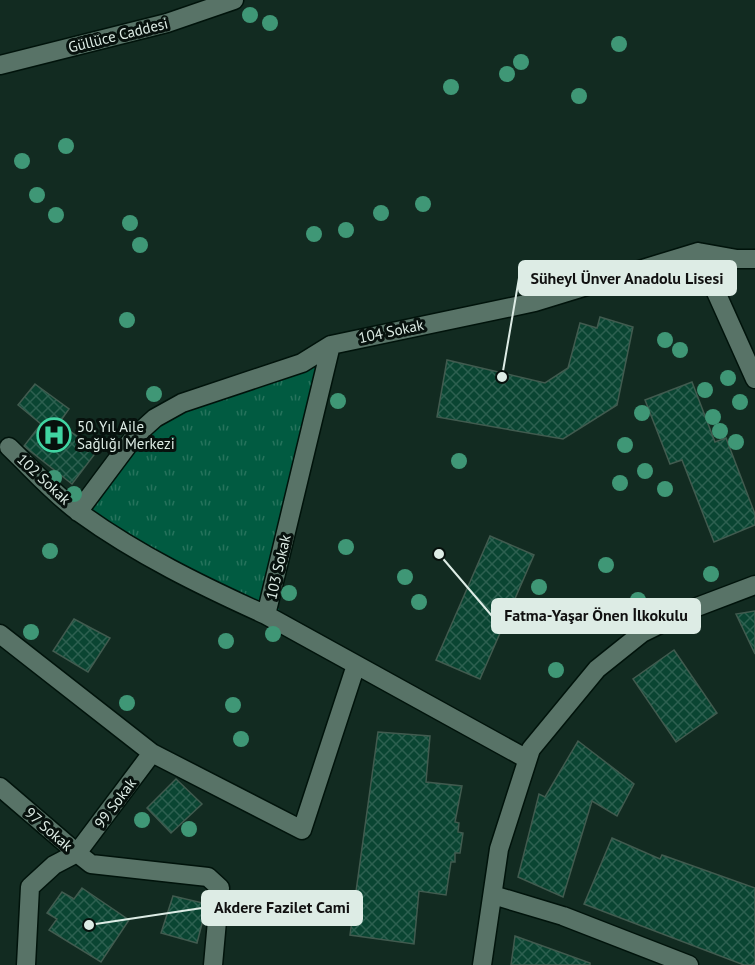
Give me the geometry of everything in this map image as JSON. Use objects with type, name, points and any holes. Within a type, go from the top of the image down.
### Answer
[{"type":"street","name":"Güllüce Caddesi","points":[[0,65],[167,23],[234,0]]},
{"type":"street","name":"104 Sokak","points":[[78,512],[134,437],[155,418],[182,403],[302,363],[331,345],[535,302],[698,252],[737,259],[755,259]]},
{"type":"street","points":[[698,252],[755,379]]},
{"type":"street","name":"103 Sokak","points":[[78,512],[128,545],[194,582],[266,615],[331,345]]},
{"type":"street","name":"102 Sokak","points":[[9,447],[78,512]]},
{"type":"street","points":[[482,965],[499,849],[531,749],[597,669],[642,633],[689,610],[755,585]]},
{"type":"street","points":[[266,615],[527,759]]},
{"type":"street","points":[[0,634],[153,753],[302,830],[356,665]]},
{"type":"street","name":"99 Sokak","points":[[77,853],[153,753]]},
{"type":"street","name":"97 Sokak","points":[[0,787],[77,853],[54,865],[30,887],[26,965]]},
{"type":"street","points":[[77,853],[91,864],[208,877],[220,888],[213,965]]},
{"type":"street","points":[[493,895],[563,916],[689,965]]},
{"type":"green space","points":[[331,357],[272,594],[281,614],[194,582],[78,512],[155,418]]},
{"type":"building","points":[[600,317],[633,327],[617,405],[563,439],[437,417],[447,360],[545,383],[568,368],[580,323],[597,328]]},
{"type":"building","points":[[692,382],[715,442],[726,438],[755,514],[755,525],[714,542],[682,460],[670,464],[645,400]]},
{"type":"building","name":"50. Yıl Aile Sağlığı Merkezi","points":[[35,384],[69,409],[59,423],[97,451],[72,484],[24,446],[41,424],[18,405]]},
{"type":"building","points":[[490,536],[534,555],[480,679],[436,660]]},
{"type":"building","points":[[755,611],[755,654],[736,614]]},
{"type":"building","points":[[74,619],[110,638],[88,672],[53,651]]},
{"type":"building","points":[[674,650],[717,713],[676,742],[633,679]]},
{"type":"building","points":[[378,732],[430,736],[426,782],[462,786],[455,822],[459,823],[458,832],[463,833],[460,853],[455,853],[455,862],[451,862],[446,895],[419,891],[414,944],[350,935]]},
{"type":"building","points":[[578,741],[634,784],[617,816],[592,801],[563,897],[518,877],[539,794],[545,797]]},
{"type":"building","points":[[176,779],[202,804],[171,833],[147,808]]},
{"type":"building","points":[[612,838],[660,859],[662,855],[755,888],[755,965],[744,965],[584,904]]},
{"type":"building","points":[[82,888],[129,920],[101,962],[49,930],[57,919],[47,913],[62,892],[74,899]]},
{"type":"building","points":[[173,896],[207,904],[197,943],[161,933]]},
{"type":"building","points":[[515,936],[590,963],[590,965],[511,965]]},
{"type":"place","name":"Süheyl Ünver Anadolu Lisesi","points":[[502,377]]},
{"type":"place","name":"50. Yıl Aile Sağlığı Merkezi","points":[[54,435]]},
{"type":"place","name":"Fatma-Yaşar Önen İlkokulu","points":[[439,554]]},
{"type":"place","name":"Akdere Fazilet Cami","points":[[89,925]]}]
